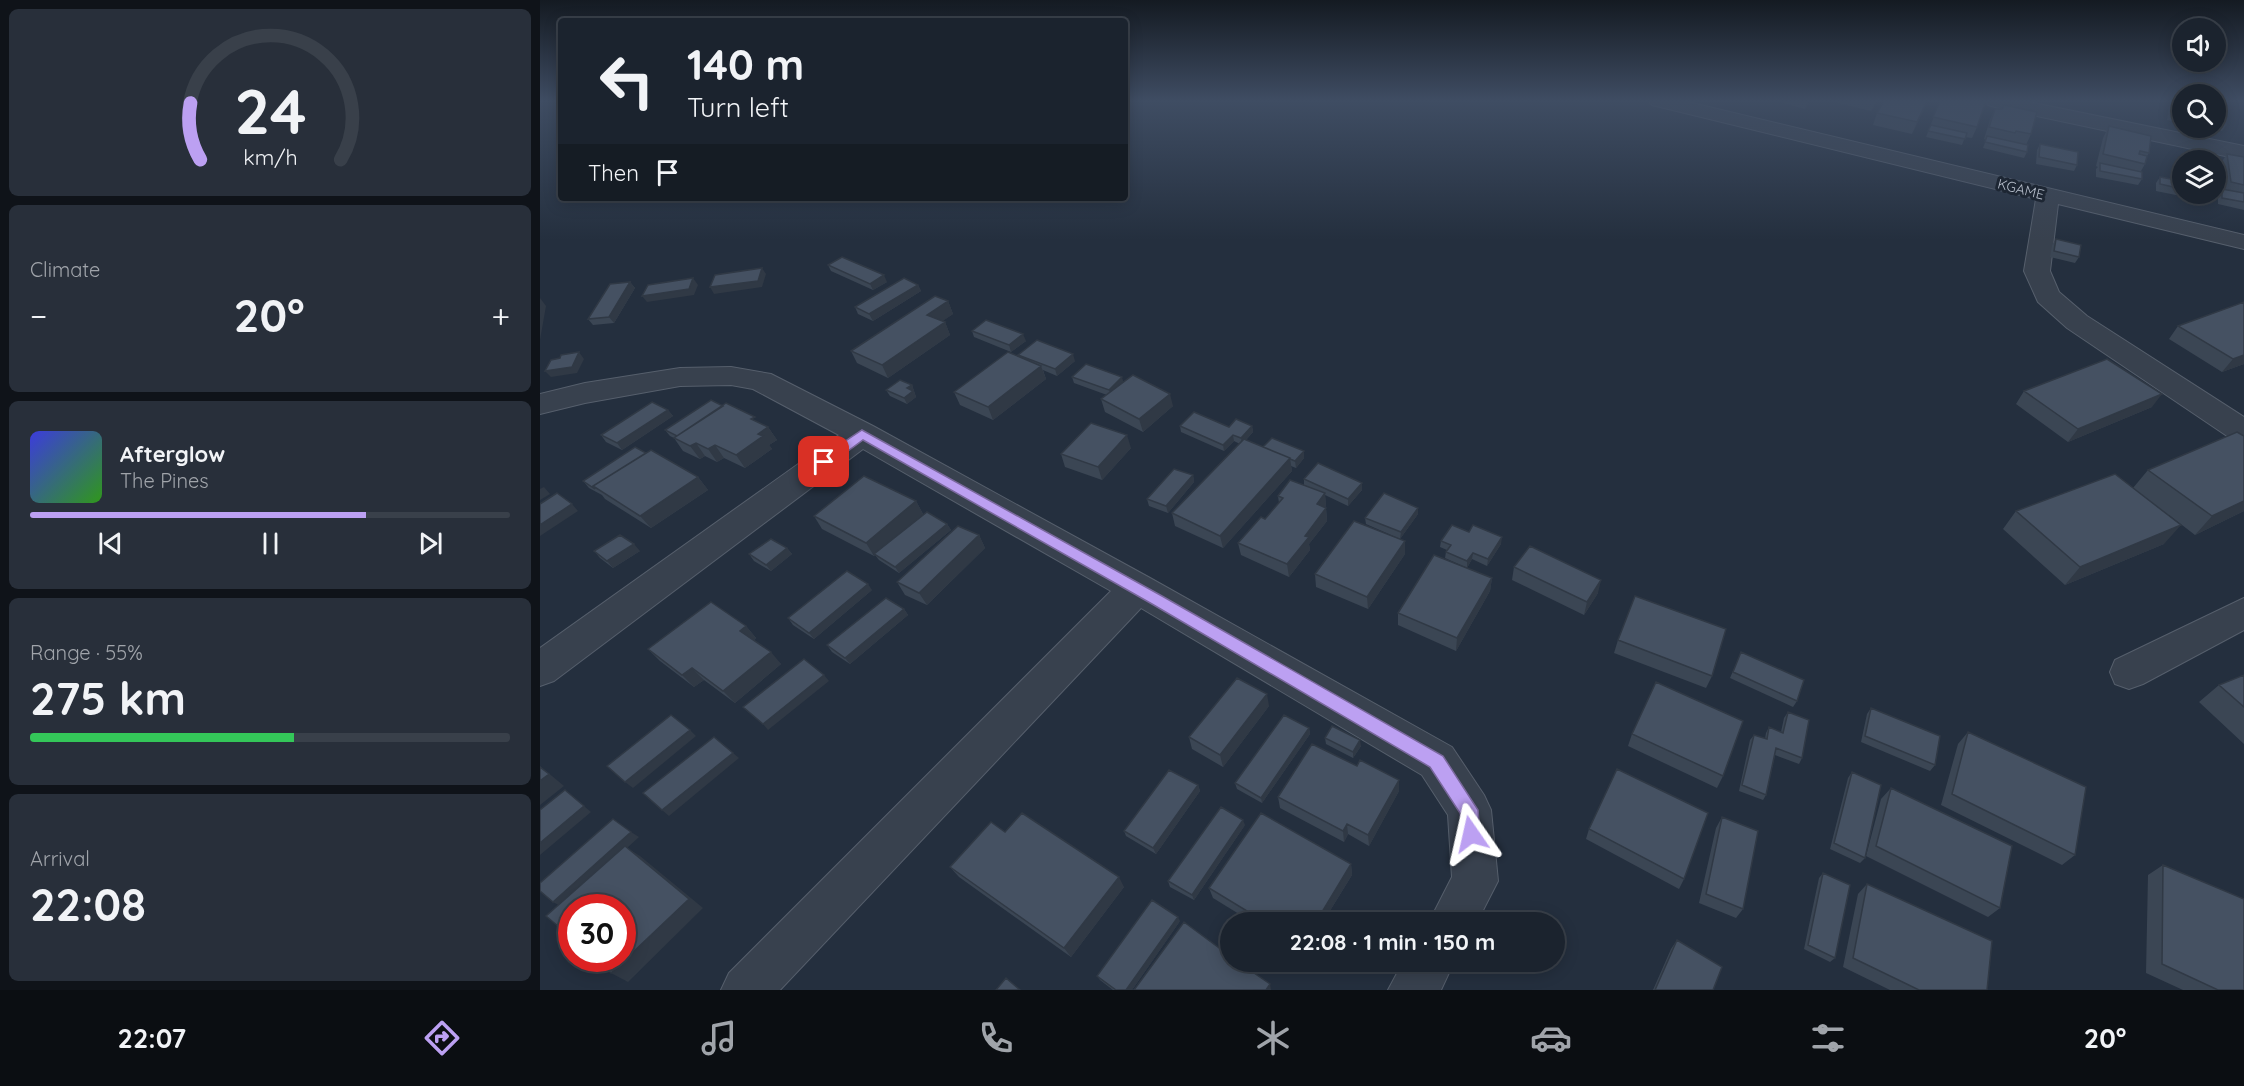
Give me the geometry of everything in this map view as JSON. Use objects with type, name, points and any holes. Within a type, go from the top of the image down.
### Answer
[{"type":"street","name":"KGAME","points":[[1850,147],[2244,242]]},
{"type":"street","points":[[2221,147],[2244,153]]},
{"type":"street","points":[[2048,195],[2037,271],[2047,296],[2077,322],[2244,432]]},
{"type":"street","points":[[540,404],[585,393],[680,377],[731,376],[761,381],[862,434],[1137,588],[1437,761],[1469,810],[1475,881],[1458,912]]},
{"type":"street","points":[[540,669],[862,434]]},
{"type":"street","points":[[746,990],[1137,588]]},
{"type":"street","points":[[2129,672],[2244,613]]},
{"type":"street","points":[[1413,990],[1424,972]]},
{"type":"building","points":[[2007,147],[2028,147],[2027,152]]},
{"type":"building","points":[[2040,147],[2055,147],[2078,152],[2077,165],[2039,157]]},
{"type":"building","points":[[2104,147],[2150,147],[2149,153],[2140,151],[2139,154],[2147,156],[2145,164],[2103,154]]},
{"type":"building","points":[[2227,154],[2244,157],[2244,185],[2231,182]]},
{"type":"building","points":[[2100,163],[2142,172],[2142,179],[2100,171]]},
{"type":"building","points":[[2160,177],[2172,179],[2172,187],[2160,184]]},
{"type":"building","points":[[2226,190],[2244,193],[2244,202],[2226,199]]},
{"type":"building","points":[[2056,239],[2081,245],[2079,257],[2054,251]]},
{"type":"building","points":[[842,257],[884,275],[870,284],[828,265]]},
{"type":"building","points":[[762,268],[758,281],[710,287],[715,275]]},
{"type":"building","points":[[693,278],[689,289],[642,296],[648,285]]},
{"type":"building","points":[[904,278],[918,285],[869,314],[855,307]]},
{"type":"building","points":[[630,282],[609,317],[588,319],[610,284]]},
{"type":"building","points":[[935,296],[948,301],[927,315],[945,322],[882,365],[851,351]]},
{"type":"building","points":[[2244,302],[2244,355],[2233,359],[2178,326]]},
{"type":"building","points":[[986,320],[1023,334],[1009,345],[972,331]]},
{"type":"building","points":[[1037,340],[1073,354],[1055,369],[1018,355]]},
{"type":"building","points":[[579,352],[572,367],[545,371],[551,360],[560,358],[561,355]]},
{"type":"building","points":[[1008,352],[1041,366],[988,407],[954,392]]},
{"type":"building","points":[[2107,359],[2162,394],[2078,429],[2024,391]]},
{"type":"building","points":[[1086,364],[1122,377],[1109,390],[1072,377]]},
{"type":"building","points":[[1133,375],[1170,394],[1139,419],[1101,399]]},
{"type":"building","points":[[900,380],[912,385],[907,388],[913,391],[904,398],[886,390]]},
{"type":"building","points":[[711,400],[723,406],[677,436],[665,430]]},
{"type":"building","points":[[652,402],[668,410],[617,443],[601,435]]},
{"type":"building","points":[[726,403],[755,417],[751,419],[768,427],[758,434],[763,436],[736,455],[715,445],[708,449],[696,443],[690,446],[674,438]]},
{"type":"building","points":[[1194,412],[1229,427],[1236,419],[1252,426],[1241,438],[1233,435],[1223,445],[1180,426]]},
{"type":"building","points":[[1091,423],[1127,435],[1098,467],[1061,454]]},
{"type":"building","points":[[2237,432],[2244,436],[2244,501],[2212,516],[2148,470]]},
{"type":"building","points":[[1272,438],[1304,451],[1295,461],[1263,447]]},
{"type":"building","points":[[1244,439],[1290,458],[1220,536],[1172,513]]},
{"type":"building","points":[[635,447],[646,453],[593,486],[595,489],[583,481]]},
{"type":"building","points":[[651,450],[698,477],[640,516],[593,486]]},
{"type":"building","points":[[1318,463],[1362,483],[1348,499],[1304,479]]},
{"type":"building","points":[[1174,469],[1193,475],[1166,506],[1147,499]]},
{"type":"building","points":[[2115,474],[2181,525],[2080,567],[2016,511]]},
{"type":"building","points":[[864,476],[916,501],[866,543],[814,516]]},
{"type":"building","points":[[1290,480],[1325,493],[1317,504],[1326,508],[1305,536],[1309,537],[1287,564],[1238,543],[1261,517],[1265,519],[1283,498],[1278,496]]},
{"type":"building","points":[[557,493],[572,504],[540,525],[540,504]]},
{"type":"building","points":[[1384,493],[1418,508],[1401,532],[1365,518]]},
{"type":"building","points":[[927,512],[947,524],[895,567],[874,554]]},
{"type":"building","points":[[1354,521],[1405,541],[1367,597],[1315,574]]},
{"type":"building","points":[[1452,525],[1469,532],[1473,525],[1502,537],[1488,559],[1473,553],[1467,561],[1446,552],[1451,545],[1441,541]]},
{"type":"building","points":[[958,526],[979,535],[919,593],[897,582]]},
{"type":"building","points":[[620,535],[634,544],[607,561],[594,551]]},
{"type":"building","points":[[771,539],[787,548],[766,565],[749,554]]},
{"type":"building","points":[[1530,546],[1601,580],[1587,602],[1514,567]]},
{"type":"building","points":[[1434,555],[1492,578],[1457,638],[1398,613]]},
{"type":"building","points":[[847,571],[868,584],[809,633],[788,618]]},
{"type":"building","points":[[1635,596],[1726,629],[1712,676],[1618,640]]},
{"type":"building","points":[[886,598],[904,609],[845,658],[827,645]]},
{"type":"building","points":[[711,602],[746,626],[740,631],[771,652],[723,691],[692,668],[682,675],[648,649]]},
{"type":"building","points":[[1741,652],[1804,680],[1797,701],[1733,672]]},
{"type":"building","points":[[804,659],[824,675],[763,724],[743,707]]},
{"type":"building","points":[[2244,675],[2244,707],[2219,685]]},
{"type":"building","points":[[1237,678],[1267,694],[1220,755],[1189,737]]},
{"type":"building","points":[[1656,682],[1743,721],[1723,776],[1632,734]]},
{"type":"building","points":[[1871,708],[1940,736],[1935,765],[1865,736]]},
{"type":"building","points":[[1788,712],[1809,720],[1802,758],[1776,748],[1766,795],[1742,785],[1754,735],[1767,739],[1769,727],[1783,733]]},
{"type":"building","points":[[671,715],[690,730],[625,782],[607,766]]},
{"type":"building","points":[[1284,715],[1309,728],[1261,798],[1235,783]]},
{"type":"building","points":[[1332,726],[1360,740],[1353,752],[1325,738]]},
{"type":"building","points":[[1968,732],[2086,787],[2075,855],[1952,794]]},
{"type":"building","points":[[714,737],[733,753],[662,810],[643,793]]},
{"type":"building","points":[[1312,744],[1357,766],[1360,760],[1399,780],[1368,835],[1347,824],[1343,831],[1278,797]]},
{"type":"building","points":[[540,767],[549,774],[540,781]]},
{"type":"building","points":[[1617,769],[1708,813],[1684,879],[1589,829]]},
{"type":"building","points":[[1169,770],[1198,785],[1153,848],[1124,831]]},
{"type":"building","points":[[1852,772],[1881,785],[1865,858],[1834,843]]},
{"type":"building","points":[[1891,788],[2012,846],[2000,908],[1876,846]]},
{"type":"building","points":[[565,790],[584,806],[540,843],[540,810]]},
{"type":"building","points":[[1221,807],[1243,820],[1192,895],[1168,881]]},
{"type":"building","points":[[1022,813],[1119,877],[1064,948],[950,867],[991,822],[1005,832]]},
{"type":"building","points":[[1261,813],[1351,864],[1322,912],[1249,912],[1209,888]]},
{"type":"building","points":[[1722,817],[1758,831],[1743,909],[1706,894]]},
{"type":"building","points":[[613,819],[631,832],[562,894],[558,894],[558,898],[553,902],[540,891],[540,883]]},
{"type":"building","points":[[625,846],[689,899],[636,949],[636,894],[571,894]]},
{"type":"building","points":[[2163,865],[2244,899],[2244,990],[2218,990],[2162,964]]},
{"type":"building","points":[[1823,873],[1850,885],[1835,958],[1808,945]]},
{"type":"building","points":[[1867,884],[1992,941],[1987,990],[1919,990],[1853,958]]},
{"type":"building","points":[[1152,900],[1178,917],[1126,990],[1116,990],[1097,976]]},
{"type":"building","points":[[558,905],[558,926],[546,916]]},
{"type":"building","points":[[1184,922],[1220,949],[1220,972],[1253,972],[1270,984],[1266,990],[1134,990]]},
{"type":"building","points":[[1677,940],[1722,967],[1713,990],[1655,990]]},
{"type":"building","points":[[1006,978],[1020,990],[996,990]]},
{"type":"route","points":[[824,462],[862,434],[1157,600],[1437,761],[1469,810],[1471,834]]}]
